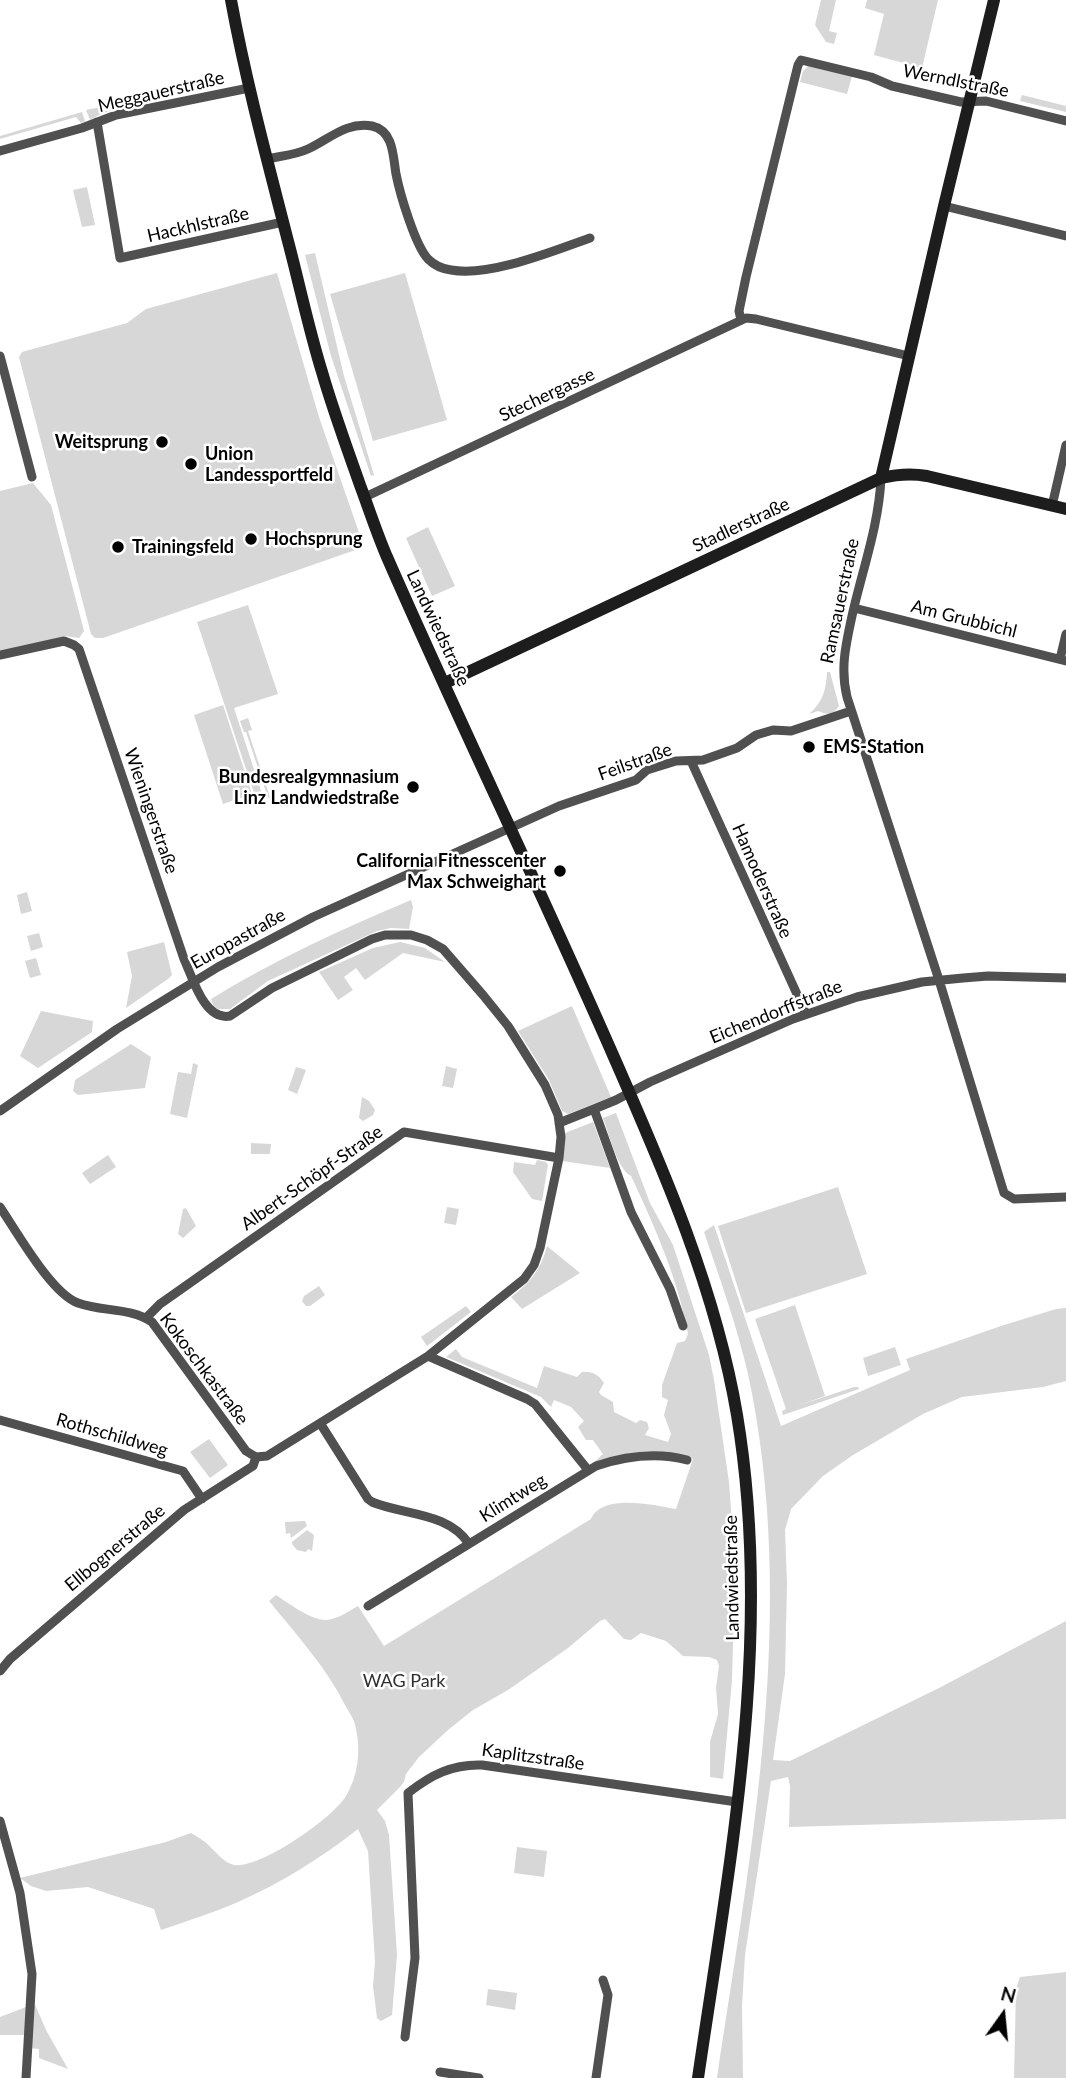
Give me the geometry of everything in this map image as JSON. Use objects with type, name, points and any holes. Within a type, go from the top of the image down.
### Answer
[{"type":"main road","name":"Landwiedstraße","points":[[231,0],[249,88],[322,372],[365,497],[385,552],[630,1093],[702,1276],[727,1365],[740,1432],[749,1504],[752,1604],[749,1695],[737,1802],[698,2078]]},
{"type":"main road","name":"Ramsauerstraße","points":[[881,478],[994,0]]},
{"type":"main road","name":"Stadlerstraße","points":[[444,683],[881,478],[904,473],[916,474],[1066,509]]},
{"type":"street","name":"Werndlstraße","points":[[741,320],[739,311],[746,277],[796,72],[801,61],[961,102],[986,101],[1066,121]]},
{"type":"street","name":"Meggauerstraße","points":[[0,151],[117,115],[249,88]]},
{"type":"street","name":"Hackhlstraße","points":[[97,122],[120,258],[283,222]]},
{"type":"street","points":[[267,159],[305,150],[344,130],[366,125],[379,129],[391,144],[398,183],[422,250],[430,261],[452,270],[484,269],[548,253],[590,238]]},
{"type":"street","points":[[944,206],[1066,236]]},
{"type":"street","points":[[741,320],[756,319],[909,356]]},
{"type":"street","name":"Stechergasse","points":[[365,497],[741,320]]},
{"type":"street","points":[[1,361],[32,477]]},
{"type":"street","points":[[1052,506],[1066,445]]},
{"type":"street","name":"Ramsauerstraße","points":[[881,478],[876,518],[842,671],[851,711],[939,980],[1004,1193],[1009,1197],[1022,1199],[1066,1197]]},
{"type":"street","name":"Am Grubbichl","points":[[854,608],[1063,660]]},
{"type":"street","points":[[1063,660],[1066,634]]},
{"type":"street","name":"Wieningerstraße","points":[[0,656],[64,641],[79,649],[175,934],[194,982]]},
{"type":"street","name":"Feilstraße","points":[[510,828],[572,801],[636,780],[647,771],[676,761],[703,760],[737,748],[756,735],[773,730],[791,731],[851,711]]},
{"type":"street","name":"Hamoderstraße","points":[[691,761],[806,1014]]},
{"type":"street","name":"Europastraße","points":[[0,1111],[83,1052],[194,982],[287,929],[510,828]]},
{"type":"street","points":[[194,982],[208,1010],[225,1017],[291,978],[372,939],[399,933],[427,940],[443,949],[508,1026],[551,1095],[561,1137],[540,1248],[524,1279],[428,1356],[267,1456],[256,1457]]},
{"type":"street","name":"Eichendorffstraße","points":[[630,1093],[806,1014],[857,997],[939,980],[988,976],[1066,978]]},
{"type":"street","points":[[559,1123],[630,1093]]},
{"type":"street","points":[[594,1109],[631,1212],[670,1289],[683,1326]]},
{"type":"street","name":"Albert-Schöpf-Straße","points":[[146,1318],[160,1304],[404,1132],[558,1158]]},
{"type":"street","name":"Kokoschkastraße","points":[[0,1207],[60,1292],[78,1303],[136,1314],[158,1328],[246,1451],[256,1457]]},
{"type":"street","points":[[428,1356],[536,1404],[588,1470]]},
{"type":"street","name":"Rothschildweg","points":[[0,1420],[183,1471],[202,1499]]},
{"type":"street","points":[[320,1423],[368,1499],[442,1522],[464,1537],[469,1544]]},
{"type":"street","name":"Klimtweg","points":[[368,1605],[588,1470],[634,1456],[662,1456],[687,1460]]},
{"type":"street","name":"Ellbognerstraße","points":[[0,1671],[10,1659],[163,1528],[253,1466],[256,1457]]},
{"type":"street","name":"Kaplitzstraße","points":[[405,2038],[415,1958],[408,1793],[423,1781],[444,1769],[482,1765],[737,1802]]},
{"type":"street","points":[[0,1821],[20,1893],[32,1974],[26,2078]]},
{"type":"street","points":[[596,2078],[608,1995],[603,1980]]},
{"type":"street","points":[[440,2072],[480,2078]]},
{"type":"green space","points":[[821,0],[836,0],[829,31],[837,33],[834,44],[826,42],[815,25]]},
{"type":"green space","points":[[867,0],[938,0],[922,68],[874,55],[884,14],[865,8]]},
{"type":"green space","points":[[809,65],[852,76],[847,94],[800,82],[803,71]]},
{"type":"green space","points":[[225,82],[226,85],[138,101],[90,120],[86,110]]},
{"type":"green space","points":[[1022,95],[1066,106],[1066,112],[1020,101]]},
{"type":"green space","points":[[82,112],[85,121],[81,123],[76,117],[0,139],[0,136]]},
{"type":"green space","points":[[87,187],[95,225],[82,227],[73,190]]},
{"type":"green space","points":[[315,253],[344,376],[374,475],[371,476],[331,356],[305,255]]},
{"type":"green space","name":"Union Landessportfeld","points":[[277,273],[319,417],[364,547],[103,638],[95,638],[91,634],[19,357],[22,352],[127,323],[146,309]]},
{"type":"green space","points":[[405,273],[447,420],[373,441],[330,294]]},
{"type":"green space","points":[[33,483],[51,505],[84,631],[79,638],[65,636],[0,653],[0,491]]},
{"type":"green space","points":[[428,527],[455,586],[432,596],[406,538]]},
{"type":"green space","points":[[248,605],[278,694],[234,708],[264,800],[257,802],[197,622]]},
{"type":"green space","points":[[827,672],[830,672],[839,706],[830,713],[818,711],[809,714],[823,695]]},
{"type":"green space","points":[[223,705],[252,794],[223,804],[194,715]]},
{"type":"green space","points":[[248,718],[252,730],[248,731],[270,797],[268,798],[240,721]]},
{"type":"green space","points":[[27,892],[32,911],[21,914],[17,895]]},
{"type":"green space","points":[[411,900],[413,907],[409,929],[391,928],[377,931],[268,981],[230,1009],[218,1009],[213,1005],[211,999],[259,971]]},
{"type":"green space","points":[[39,933],[43,947],[31,951],[27,936]]},
{"type":"green space","points":[[164,942],[172,975],[126,1008],[132,976],[127,952]]},
{"type":"green space","points":[[400,942],[425,948],[445,962],[403,953],[365,980],[356,968],[344,977],[353,990],[338,1000],[319,972],[373,948]]},
{"type":"green space","points":[[36,958],[41,975],[30,978],[25,961]]},
{"type":"green space","points":[[572,1006],[611,1097],[568,1114],[562,1111],[549,1080],[518,1031]]},
{"type":"green space","points":[[41,1011],[93,1021],[92,1032],[38,1068],[20,1056]]},
{"type":"green space","points":[[131,1044],[151,1057],[145,1088],[78,1095],[73,1091],[75,1080]]},
{"type":"green space","points":[[193,1063],[198,1065],[187,1118],[170,1114],[178,1072],[191,1074]]},
{"type":"green space","points":[[446,1066],[457,1069],[453,1088],[442,1086]]},
{"type":"green space","points":[[296,1067],[306,1070],[297,1094],[288,1090]]},
{"type":"green space","points":[[362,1097],[369,1101],[375,1110],[373,1115],[363,1121],[359,1118]]},
{"type":"green space","name":"WAG Park","points":[[616,1113],[650,1203],[673,1245],[709,1355],[714,1380],[729,1482],[735,1566],[732,1680],[723,1779],[710,1777],[710,1742],[718,1714],[717,1660],[683,1656],[666,1641],[641,1633],[631,1640],[624,1639],[605,1619],[508,1690],[473,1710],[419,1757],[406,1774],[404,1782],[377,1810],[385,1821],[389,1835],[397,1955],[392,2015],[381,2021],[377,2018],[373,1986],[375,1962],[368,1851],[358,1829],[315,1860],[270,1887],[229,1906],[161,1930],[154,1909],[88,1887],[46,1891],[31,1886],[20,1878],[166,1842],[191,1833],[230,1863],[246,1864],[261,1859],[295,1840],[339,1805],[346,1796],[356,1772],[358,1746],[352,1716],[320,1664],[269,1601],[276,1595],[300,1611],[321,1620],[335,1618],[358,1606],[384,1646],[591,1519],[597,1511],[606,1506],[629,1503],[676,1509],[693,1459],[681,1455],[592,1464],[603,1454],[593,1440],[586,1440],[578,1427],[584,1421],[571,1407],[554,1400],[551,1407],[541,1397],[446,1357],[456,1349],[462,1357],[537,1388],[544,1366],[577,1377],[582,1372],[592,1373],[604,1383],[599,1392],[613,1402],[614,1412],[636,1423],[640,1420],[647,1422],[649,1428],[645,1435],[668,1442],[671,1434],[664,1415],[668,1400],[662,1397],[662,1385],[677,1343],[685,1341],[688,1334],[665,1254],[631,1176],[618,1159],[603,1118]]},
{"type":"green space","points":[[593,1122],[610,1168],[562,1161],[565,1133]]},
{"type":"green space","points":[[251,1143],[271,1144],[270,1154],[251,1154]]},
{"type":"green space","points":[[108,1155],[116,1167],[90,1184],[82,1173]]},
{"type":"green space","points":[[537,1160],[548,1165],[542,1201],[532,1199],[513,1172],[514,1162],[535,1165]]},
{"type":"green space","points":[[838,1187],[867,1274],[746,1313],[718,1226]]},
{"type":"green space","points":[[447,1207],[459,1209],[456,1225],[444,1223]]},
{"type":"green space","points":[[186,1208],[196,1226],[183,1238],[178,1234],[183,1209]]},
{"type":"green space","points":[[714,1225],[781,1426],[910,1370],[906,1359],[1001,1326],[1066,1308],[1066,1381],[1043,1387],[962,1397],[923,1414],[823,1476],[791,1509],[785,1530],[785,1674],[773,1760],[790,1761],[939,1688],[1066,1621],[1066,1819],[789,1827],[788,1777],[771,1781],[745,1955],[742,2006],[743,2078],[717,2078],[744,1903],[764,1726],[769,1638],[769,1550],[762,1462],[748,1374],[704,1232]]},
{"type":"green space","points":[[547,1246],[580,1273],[522,1309],[511,1297],[534,1274],[542,1262]]},
{"type":"green space","points":[[319,1286],[325,1295],[306,1306],[302,1301],[304,1296]]},
{"type":"green space","points":[[795,1305],[825,1396],[794,1407],[854,1387],[859,1389],[783,1415],[782,1411],[786,1409],[755,1319]]},
{"type":"green space","points":[[466,1306],[471,1312],[427,1346],[421,1337]]},
{"type":"green space","points":[[895,1347],[901,1365],[868,1376],[863,1358]]},
{"type":"green space","points":[[209,1439],[228,1465],[210,1478],[190,1452]]},
{"type":"green space","points":[[305,1521],[307,1526],[291,1538],[290,1533],[286,1534],[285,1522]]},
{"type":"green space","points":[[307,1530],[314,1535],[312,1551],[297,1550],[292,1542]]},
{"type":"green space","points":[[517,1847],[547,1851],[544,1877],[514,1873]]},
{"type":"green space","points":[[1066,1972],[1066,2078],[1014,2078],[1016,1989],[1020,1977]]},
{"type":"green space","points":[[488,1989],[517,1993],[515,2010],[486,2005]]},
{"type":"green space","points":[[34,2002],[68,2069],[39,2058],[39,2049],[30,2048]]},
{"type":"green space","points":[[26,2007],[25,2035],[0,2035],[0,2017]]},
{"type":"place","name":"Weitsprung","points":[[162,442]]},
{"type":"place","name":"Union Landessportfeld","points":[[191,464]]},
{"type":"place","name":"Hochsprung","points":[[251,539]]},
{"type":"place","name":"Trainingsfeld","points":[[118,547]]},
{"type":"place","name":"EMS-Station","points":[[809,747]]},
{"type":"place","name":"Bundesrealgymnasium Linz Landwiedstraße","points":[[413,787]]},
{"type":"place","name":"California Fitnesscenter Max Schweighart","points":[[560,871]]}]
